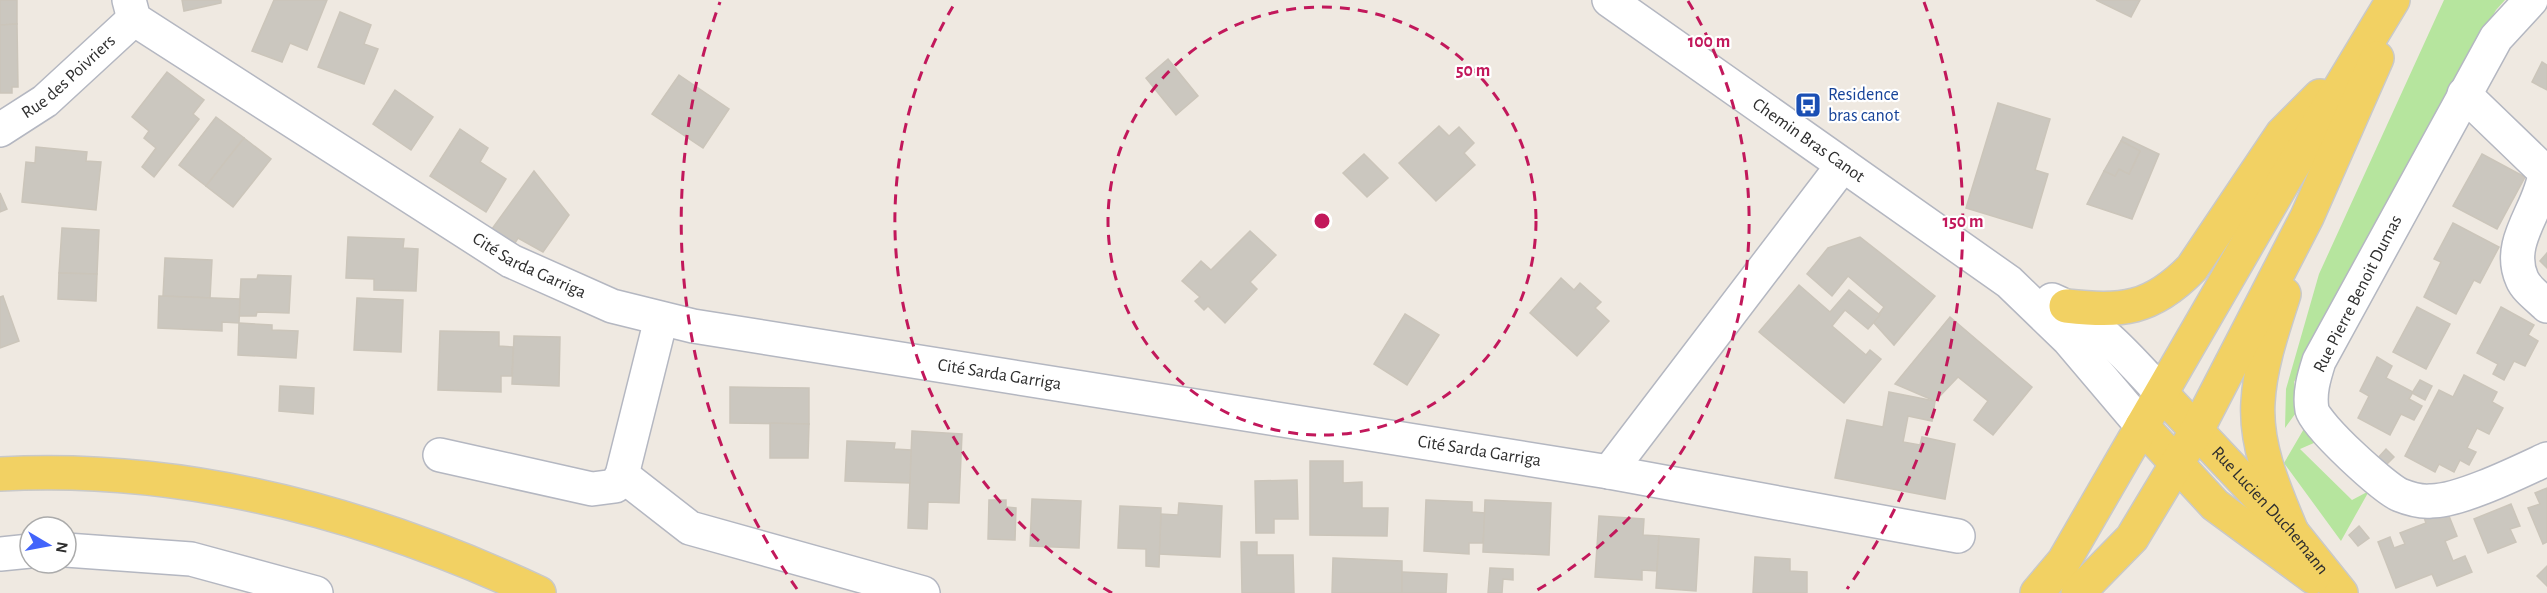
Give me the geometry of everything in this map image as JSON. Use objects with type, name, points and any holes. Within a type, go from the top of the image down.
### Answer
[{"type":"main road","points":[[2037,593],[2064,561],[2352,66],[2393,0]]},
{"type":"main road","points":[[2078,593],[2132,537],[2198,430],[2307,217],[2402,0]]},
{"type":"main road","points":[[2066,306],[2109,310],[2130,308],[2151,301],[2173,287],[2192,268],[2282,134],[2352,66]]},
{"type":"main road","points":[[2292,532],[2261,447],[2258,404],[2266,352],[2307,217]]},
{"type":"main road","name":"Rue Lucien Duchemann","points":[[2162,394],[2292,532],[2341,593]]},
{"type":"main road","name":"Rue Lucien Duchemann","points":[[2142,426],[2215,505],[2335,593]]},
{"type":"main road","points":[[0,474],[58,471],[153,478],[233,490],[307,507],[370,525],[441,550],[530,589]]},
{"type":"street","name":"Chemin Bras Canot","points":[[1609,0],[2009,282],[2069,340],[2142,426]]},
{"type":"street","name":"Rue Pierre Benoit Dumas","points":[[2531,0],[2496,38],[2464,94],[2319,361],[2311,391],[2312,411],[2316,419],[2384,484],[2398,494],[2413,500],[2432,501],[2450,498],[2547,459]]},
{"type":"street","name":"Rue des Poivriers","points":[[0,130],[45,101],[131,9]]},
{"type":"street","name":"Cité Sarda Garriga","points":[[131,9],[511,261],[612,306],[661,319],[1609,472],[1958,537]]},
{"type":"street","points":[[2464,94],[2545,172],[2544,184],[2521,237],[2517,253],[2522,279],[2547,306]]},
{"type":"street","points":[[1609,472],[1843,165]]},
{"type":"street","name":"Chemin Bras Canot","points":[[2009,282],[2066,306],[2122,351],[2162,394]]},
{"type":"street","points":[[440,455],[592,489],[615,486],[621,474],[661,319]]},
{"type":"street","points":[[621,474],[690,528],[923,593]]},
{"type":"street","points":[[78,551],[192,559],[316,593]]},
{"type":"street","points":[[0,554],[18,552]]},
{"type":"green space","points":[[2444,0],[2505,0],[2496,10],[2294,382],[2298,410],[2285,428],[2286,389],[2319,274]]},
{"type":"green space","points":[[2305,427],[2323,439],[2300,449],[2352,500],[2369,491],[2341,541],[2284,463]]},
{"type":"building","points":[[0,0],[17,0],[17,24],[0,25]]},
{"type":"building","points":[[182,0],[221,0],[221,3],[184,11]]},
{"type":"building","points":[[274,0],[327,0],[307,50],[290,43],[282,62],[252,51]]},
{"type":"building","points":[[2096,0],[2140,0],[2131,17]]},
{"type":"building","points":[[340,12],[371,25],[364,44],[378,49],[364,84],[318,67]]},
{"type":"building","points":[[17,24],[18,87],[12,87],[12,93],[0,93],[0,25]]},
{"type":"building","points":[[1168,59],[1198,96],[1176,115],[1146,78]]},
{"type":"building","points":[[2542,62],[2547,65],[2547,90],[2532,82]]},
{"type":"building","points":[[167,72],[204,100],[193,114],[199,119],[154,177],[142,167],[156,148],[144,138],[149,131],[132,117]]},
{"type":"building","points":[[679,75],[729,109],[703,148],[652,114]]},
{"type":"building","points":[[395,90],[433,117],[411,150],[373,124]]},
{"type":"building","points":[[1998,103],[2050,119],[2035,170],[2048,174],[2032,228],[1966,208]]},
{"type":"building","points":[[216,117],[244,138],[206,186],[179,165]]},
{"type":"building","points":[[1439,126],[1449,136],[1459,127],[1474,143],[1464,153],[1475,165],[1436,201],[1399,163]]},
{"type":"building","points":[[460,129],[488,148],[480,162],[506,179],[486,212],[430,176]]},
{"type":"building","points":[[2123,137],[2159,154],[2132,219],[2087,204],[2104,171],[2115,176],[2119,169],[2129,174],[2140,151],[2121,141]]},
{"type":"building","points":[[244,138],[271,159],[233,207],[206,186]]},
{"type":"building","points":[[2121,141],[2140,151],[2129,174],[2119,169],[2115,176],[2104,171]]},
{"type":"building","points":[[36,147],[87,152],[86,161],[101,162],[96,210],[22,202],[26,162],[35,163]]},
{"type":"building","points":[[1364,154],[1388,178],[1367,197],[1343,173]]},
{"type":"building","points":[[2482,154],[2525,177],[2497,229],[2453,206]]},
{"type":"building","points":[[534,171],[569,215],[543,252],[518,238],[515,243],[504,236],[501,241],[489,233]]},
{"type":"building","points":[[0,193],[7,209],[0,212]]},
{"type":"building","points":[[2453,223],[2499,247],[2480,283],[2474,280],[2456,314],[2424,297],[2441,262],[2434,259]]},
{"type":"building","points":[[62,228],[99,230],[97,274],[59,273]]},
{"type":"building","points":[[1250,231],[1276,255],[1250,282],[1257,289],[1225,323],[1208,306],[1204,310],[1195,301],[1200,297],[1182,281],[1201,261],[1211,270]]},
{"type":"building","points":[[348,237],[404,239],[403,248],[418,249],[416,291],[374,290],[374,279],[346,278]]},
{"type":"building","points":[[1860,237],[1935,296],[1894,345],[1873,322],[1884,307],[1848,276],[1832,296],[1807,274],[1828,248]]},
{"type":"building","points":[[2547,253],[2547,268],[2540,261]]},
{"type":"building","points":[[165,258],[212,260],[210,298],[163,296]]},
{"type":"building","points":[[59,273],[97,274],[96,301],[58,299]]},
{"type":"building","points":[[258,275],[291,276],[289,313],[257,312],[256,316],[239,316],[241,279],[257,279]]},
{"type":"building","points":[[1561,278],[1574,290],[1580,283],[1601,302],[1595,308],[1609,321],[1577,356],[1530,313]]},
{"type":"building","points":[[1799,285],[1830,312],[1849,290],[1880,315],[1868,329],[1845,310],[1832,326],[1866,355],[1870,350],[1881,359],[1844,403],[1759,332]]},
{"type":"building","points":[[3,296],[19,341],[0,348],[0,297]]},
{"type":"building","points":[[159,296],[240,299],[239,323],[222,322],[222,331],[158,328]]},
{"type":"building","points":[[357,298],[403,300],[401,352],[354,350]]},
{"type":"building","points":[[2417,307],[2450,324],[2426,369],[2393,352]]},
{"type":"building","points":[[2501,307],[2534,325],[2528,335],[2538,341],[2525,366],[2514,361],[2504,380],[2493,374],[2498,364],[2477,353]]},
{"type":"building","points":[[1405,314],[1439,335],[1407,385],[1374,364]]},
{"type":"building","points":[[1950,317],[2032,387],[1993,435],[1974,420],[1988,401],[1958,377],[1935,401],[1895,384]]},
{"type":"building","points":[[239,323],[272,325],[272,330],[298,331],[296,358],[238,355]]},
{"type":"building","points":[[440,331],[499,332],[499,346],[513,347],[512,376],[501,376],[501,392],[438,390]]},
{"type":"building","points":[[514,336],[560,337],[559,386],[512,384]]},
{"type":"building","points":[[2377,357],[2392,366],[2386,378],[2413,392],[2409,399],[2422,406],[2414,420],[2401,414],[2390,435],[2358,418],[2369,396],[2360,391]]},
{"type":"building","points":[[2464,375],[2497,392],[2492,402],[2503,408],[2489,434],[2477,428],[2467,448],[2476,452],[2469,465],[2460,460],[2454,472],[2439,464],[2435,472],[2405,456],[2439,390],[2453,397]]},
{"type":"building","points":[[2420,380],[2432,386],[2425,400],[2412,393]]},
{"type":"building","points":[[280,386],[314,388],[313,414],[279,411]]},
{"type":"building","points":[[730,387],[809,388],[809,424],[730,423]]},
{"type":"building","points":[[1889,392],[1935,401],[1932,421],[1908,416],[1903,442],[1920,445],[1922,437],[1955,444],[1945,499],[1835,478],[1847,420],[1883,427]]},
{"type":"building","points":[[770,423],[809,424],[808,458],[770,458]]},
{"type":"building","points":[[912,431],[962,434],[959,503],[928,502],[927,529],[908,528]]},
{"type":"building","points":[[847,441],[895,443],[894,449],[911,450],[910,483],[845,481]]},
{"type":"building","points":[[2386,449],[2394,457],[2383,468],[2376,460]]},
{"type":"building","points":[[1310,461],[1343,461],[1343,483],[1362,482],[1362,508],[1388,508],[1387,536],[1310,535]]},
{"type":"building","points":[[1297,480],[1298,519],[1274,519],[1274,533],[1256,533],[1255,481]]},
{"type":"building","points":[[2547,488],[2547,542],[2543,544],[2528,508],[2540,504],[2535,493]]},
{"type":"building","points":[[1032,499],[1081,501],[1079,548],[1030,546]]},
{"type":"building","points":[[989,500],[1006,500],[1006,507],[1016,508],[1015,540],[988,539]]},
{"type":"building","points":[[1426,500],[1472,502],[1472,512],[1485,513],[1483,543],[1469,543],[1469,554],[1424,551]]},
{"type":"building","points":[[1485,500],[1551,503],[1549,555],[1483,552]]},
{"type":"building","points":[[1179,503],[1222,506],[1220,557],[1159,554],[1161,514],[1178,515]]},
{"type":"building","points":[[2511,504],[2520,526],[2510,529],[2516,542],[2488,553],[2474,519]]},
{"type":"building","points":[[1120,506],[1161,508],[1159,567],[1146,566],[1146,549],[1118,548]]},
{"type":"building","points":[[2445,506],[2457,536],[2445,541],[2453,561],[2465,556],[2472,572],[2437,586],[2432,574],[2396,588],[2378,542],[2390,537],[2394,548],[2405,544],[2400,533],[2426,523],[2423,515]]},
{"type":"building","points":[[1599,516],[1644,519],[1643,535],[1659,536],[1657,571],[1642,570],[1642,580],[1595,577]]},
{"type":"building","points":[[2359,526],[2369,538],[2358,546],[2349,535]]},
{"type":"building","points":[[1659,536],[1699,539],[1696,591],[1656,588]]},
{"type":"building","points":[[1241,542],[1257,542],[1257,555],[1293,555],[1294,593],[1242,593]]},
{"type":"building","points":[[1755,557],[1790,559],[1790,571],[1807,572],[1807,593],[1753,593]]},
{"type":"building","points":[[1333,558],[1402,561],[1402,593],[1332,593]]},
{"type":"building","points":[[2547,566],[2547,586],[2537,576]]},
{"type":"building","points":[[1490,568],[1513,569],[1513,580],[1503,579],[1502,593],[1488,593]]},
{"type":"building","points":[[1402,572],[1447,574],[1446,593],[1402,593]]},
{"type":"place","name":"Residence bras canot","points":[[1808,105]]}]
